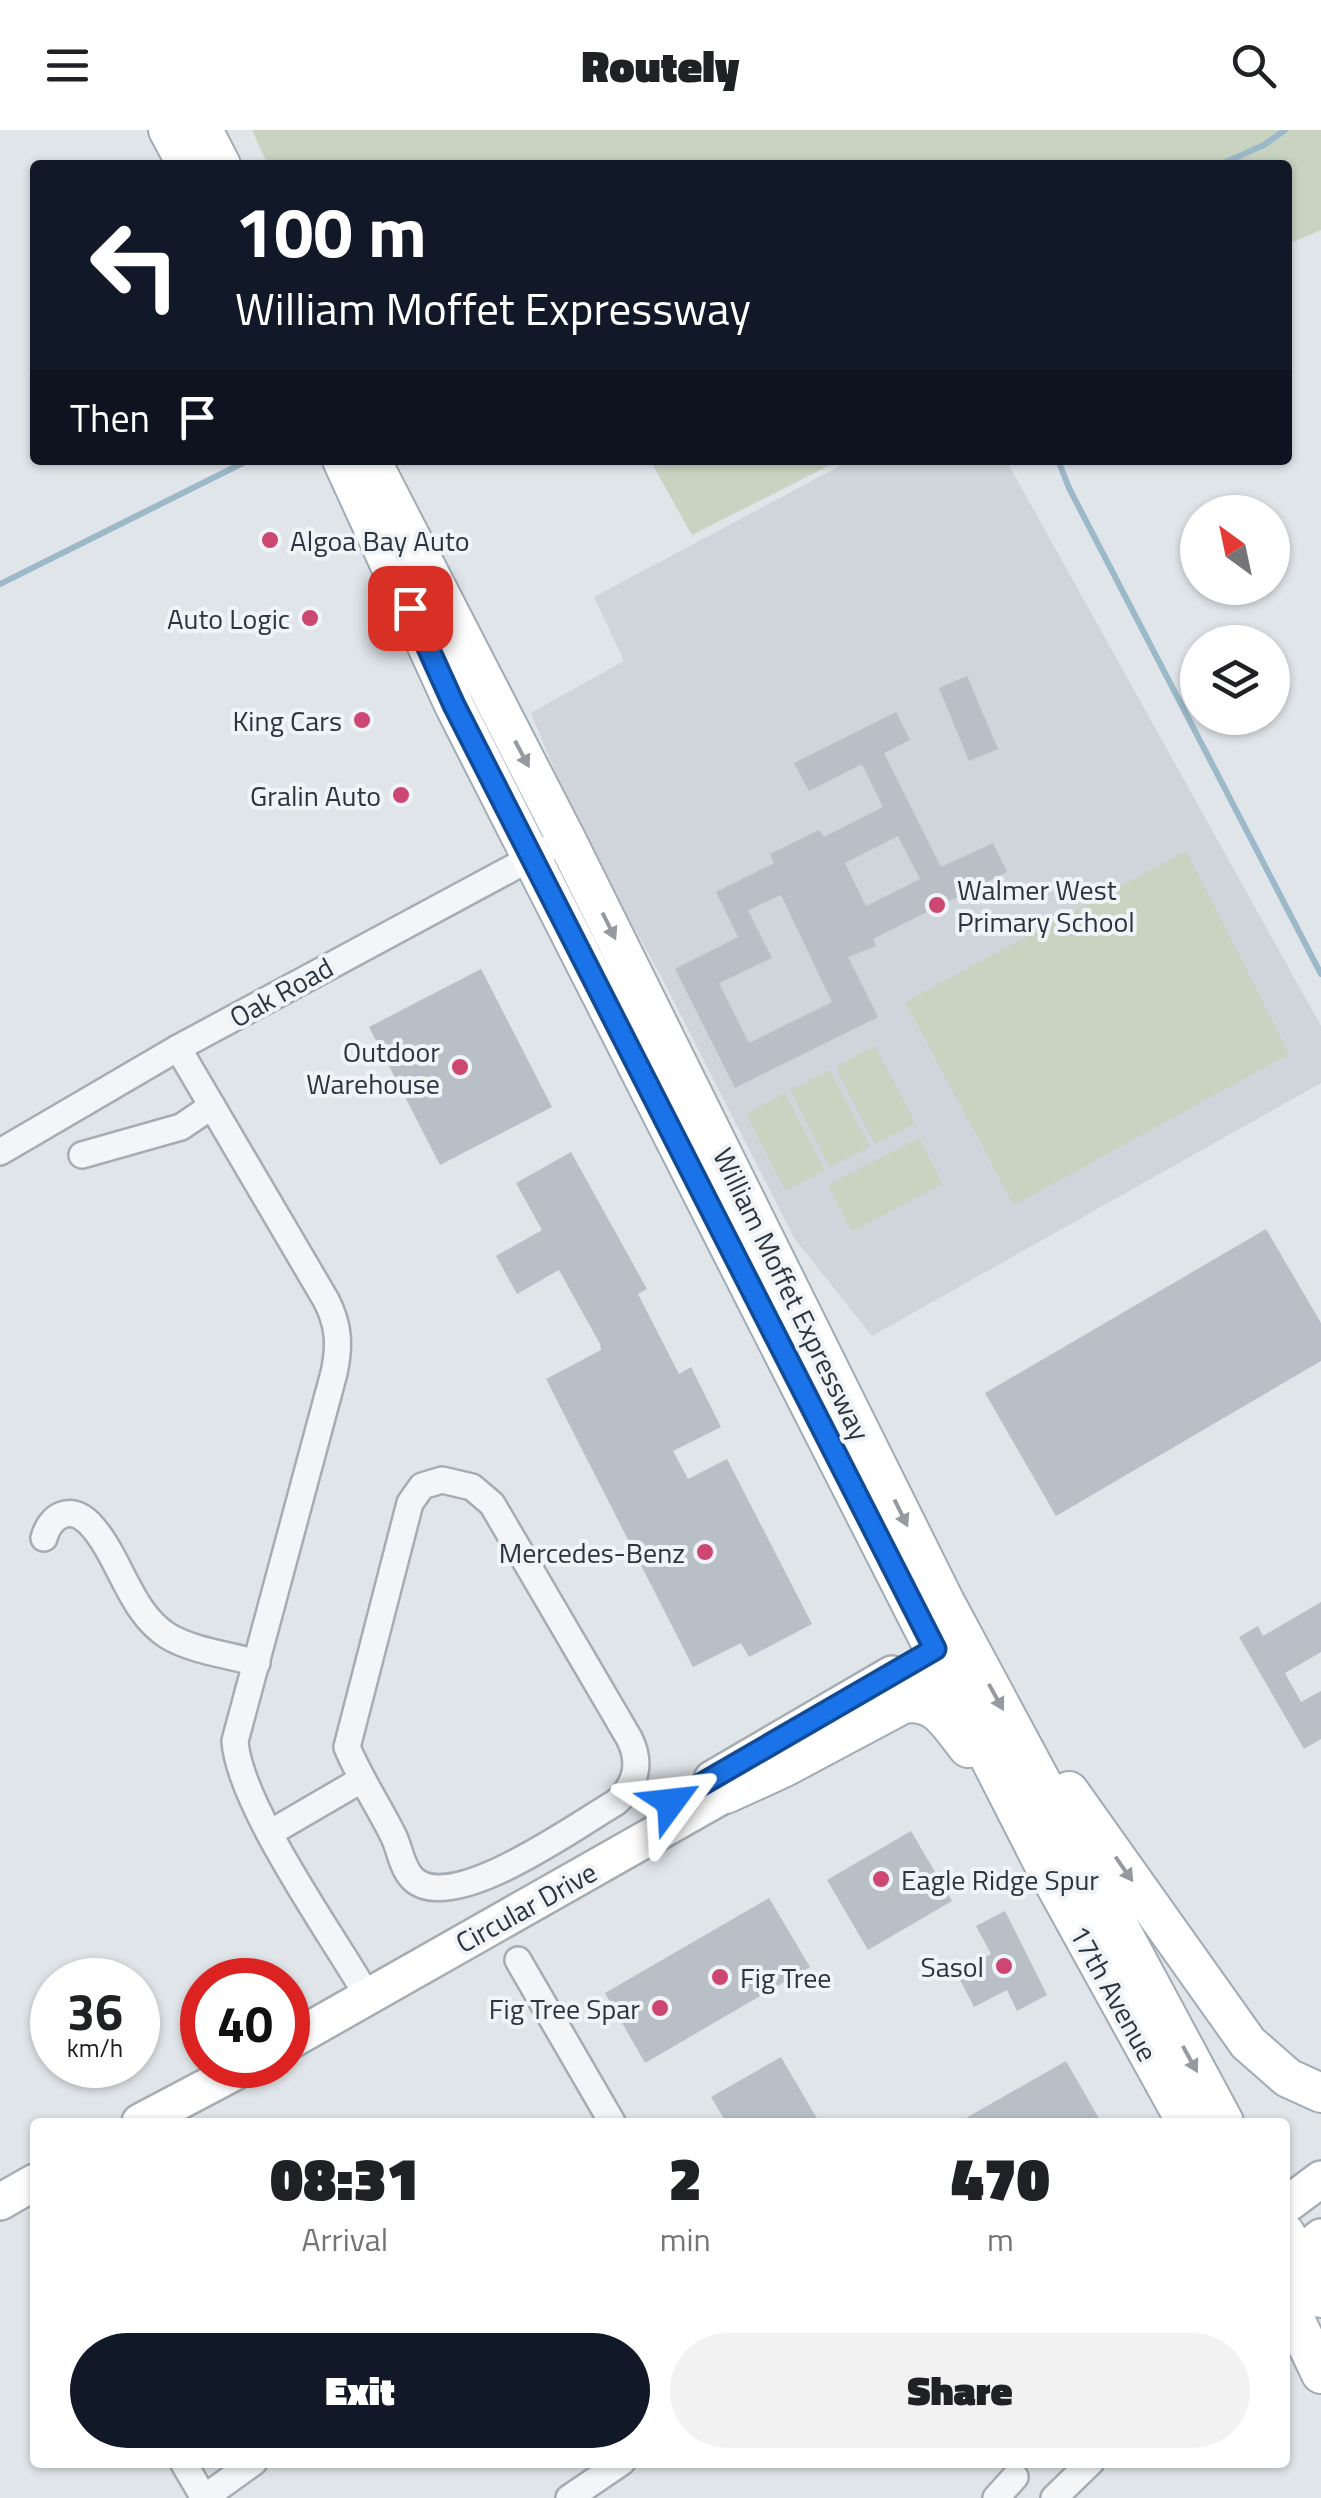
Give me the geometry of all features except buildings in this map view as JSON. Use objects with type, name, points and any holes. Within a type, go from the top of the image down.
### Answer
[{"type":"main road","points":[[168,130],[184,160]]},
{"type":"main road","points":[[203,130],[218,160]]},
{"type":"main road","name":"William Moffet Expressway","points":[[360,467],[566,838],[953,1651]]},
{"type":"main road","name":"William Moffet Expressway","points":[[360,467],[454,705],[532,857],[953,1651],[1020,1741],[1222,2118]]},
{"type":"main road","name":"17th Avenue","points":[[953,1651],[1001,1782],[1116,2000],[1184,2118]]},
{"type":"main road","points":[[726,1794],[892,1709],[915,1702],[930,1705],[940,1713],[1001,1782]]},
{"type":"main road","points":[[1020,1741],[1037,1747],[1047,1760],[1256,2052],[1288,2078],[1321,2093]]},
{"type":"main road","points":[[1298,2249],[1321,2298]]},
{"type":"main road","points":[[1290,2309],[1321,2374]]},
{"type":"street","name":"Oak Road","points":[[0,1152],[178,1048],[566,838]]},
{"type":"street","points":[[178,1048],[338,1326],[334,1373],[258,1662],[237,1727],[236,1754],[244,1782],[270,1834],[359,1982]]},
{"type":"street","points":[[82,1155],[181,1127],[212,1106]]},
{"type":"street","points":[[432,1482],[472,1487],[492,1504],[629,1738],[637,1757],[634,1778],[615,1803],[499,1870],[467,1883],[438,1888],[418,1883],[406,1871],[396,1841],[361,1780],[348,1737],[410,1504],[414,1494],[432,1482]]},
{"type":"street","points":[[44,1538],[50,1521],[57,1516],[80,1516],[94,1529],[145,1612],[169,1637],[258,1662]]},
{"type":"street","name":"Circular Drive","points":[[310,2030],[726,1794],[953,1651]]},
{"type":"street","name":"Circular Drive","points":[[310,2012],[953,1651]]},
{"type":"street","points":[[270,1834],[361,1780]]},
{"type":"street","points":[[518,1960],[610,2118]]},
{"type":"street","points":[[146,2118],[193,2088]]},
{"type":"street","points":[[1290,2202],[1321,2180]]},
{"type":"street","points":[[186,2468],[204,2498],[246,2468]]},
{"type":"street","points":[[569,2498],[613,2468]]},
{"type":"street","points":[[1045,2498],[1067,2468]]},
{"type":"street","points":[[1054,2498],[1085,2468]]},
{"type":"street","points":[[996,2498],[1015,2477]]},
{"type":"shaded area","name":"Walmer West Primary School","points":[[842,465],[1009,465],[1321,1026],[1321,1083],[872,1336],[794,1238],[661,976],[581,834],[531,713],[624,661],[594,597]]},
{"type":"green space","points":[[252,130],[1321,130],[1321,230],[1292,242],[1292,160],[266,160]]},
{"type":"green space","points":[[653,465],[830,465],[692,535]]},
{"type":"green space","points":[[1186,851],[1289,1054],[1014,1205],[905,1002]]},
{"type":"green space","points":[[875,1046],[915,1123],[875,1144],[836,1067]]},
{"type":"green space","points":[[830,1070],[870,1147],[830,1167],[790,1090]]},
{"type":"green space","points":[[785,1093],[825,1170],[785,1191],[746,1114]]},
{"type":"green space","points":[[919,1138],[943,1184],[852,1231],[828,1185]]},
{"type":"waterway","points":[[1230,160],[1264,145],[1285,130]]},
{"type":"waterway","points":[[0,584],[239,465]]},
{"type":"waterway","points":[[1060,465],[1321,974]]},
{"type":"place","name":"Algoa Bay Auto","points":[[270,540]]},
{"type":"place","name":"Auto Logic","points":[[310,618]]},
{"type":"place","name":"King Cars","points":[[362,720]]},
{"type":"place","name":"Gralin Auto","points":[[401,795]]},
{"type":"place","name":"Walmer West Primary School","points":[[937,905]]},
{"type":"place","name":"Outdoor Warehouse","points":[[460,1067]]},
{"type":"place","name":"Mercedes-Benz","points":[[705,1552]]},
{"type":"place","name":"Eagle Ridge Spur","points":[[881,1879]]},
{"type":"place","name":"Sasol","points":[[1004,1966]]},
{"type":"place","name":"Fig Tree","points":[[720,1977]]},
{"type":"place","name":"Fig Tree Spar","points":[[660,2008]]},
{"type":"route","points":[[410,608],[454,705],[935,1649],[671,1802]]}]
